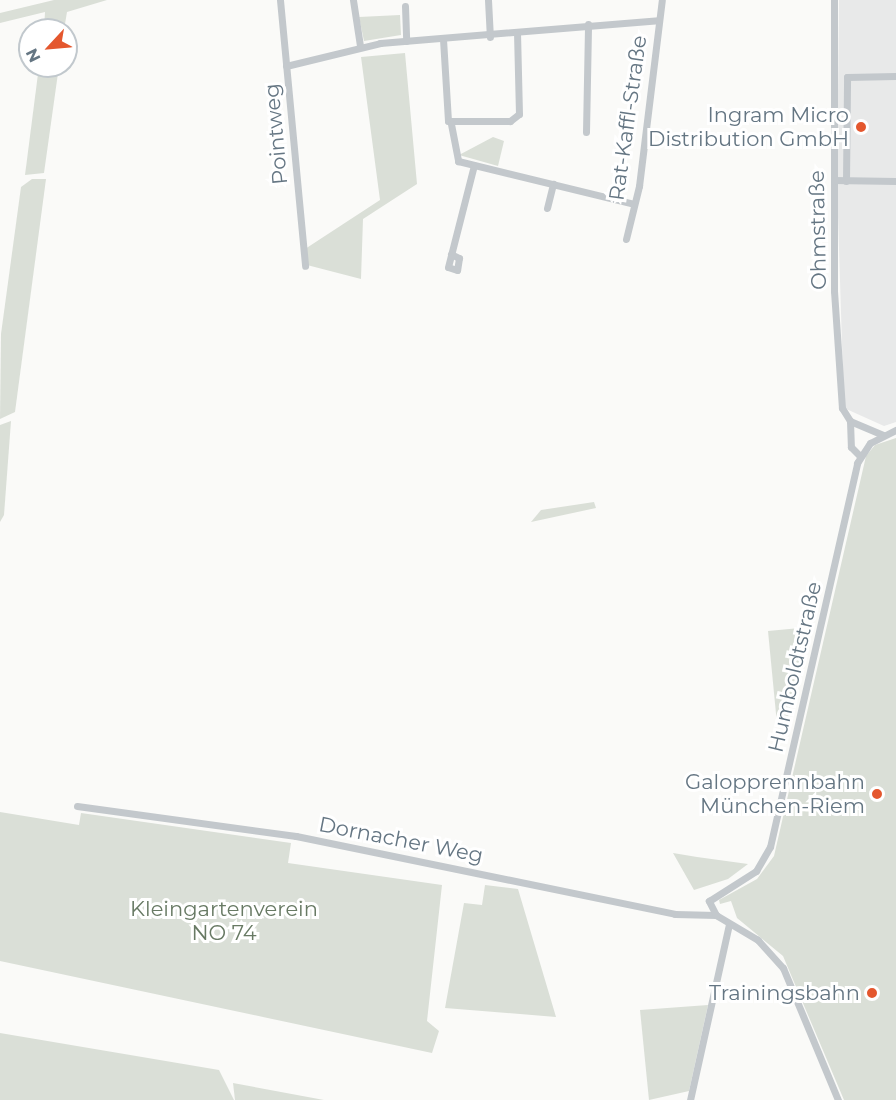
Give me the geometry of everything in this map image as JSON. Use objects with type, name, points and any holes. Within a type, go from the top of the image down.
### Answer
[{"type":"street","name":"Pointweg","points":[[280,0],[304,266]]},
{"type":"street","points":[[353,0],[360,46]]},
{"type":"street","points":[[488,0],[490,37]]},
{"type":"street","name":"Rat-Kaffl-Straße","points":[[626,239],[634,204],[662,0]]},
{"type":"street","name":"Ohmstraße","points":[[834,0],[834,180],[842,408],[850,420],[851,447],[860,456]]},
{"type":"street","points":[[405,6],[406,41]]},
{"type":"street","points":[[286,66],[360,46],[406,41],[490,37],[588,24],[658,20]]},
{"type":"street","points":[[585,132],[588,24]]},
{"type":"street","points":[[451,124],[518,116],[517,33]]},
{"type":"street","points":[[443,39],[446,118],[451,124],[455,159],[634,204]]},
{"type":"street","points":[[834,77],[896,76]]},
{"type":"street","points":[[846,181],[847,77]]},
{"type":"street","points":[[451,255],[474,165]]},
{"type":"street","points":[[834,180],[896,181]]},
{"type":"street","points":[[547,208],[553,184]]},
{"type":"street","points":[[850,420],[883,435]]},
{"type":"street","points":[[860,456],[883,435],[896,430]]},
{"type":"street","name":"Humboldtstraße","points":[[716,915],[709,901],[756,871],[770,847],[860,456]]},
{"type":"street","name":"Dornacher Weg","points":[[77,806],[296,836],[675,915],[716,915]]},
{"type":"street","points":[[716,915],[758,940],[783,968],[838,1100]]},
{"type":"street","points":[[690,1100],[729,924]]},
{"type":"shaded area","points":[[839,0],[896,0],[896,422],[884,426],[844,408],[837,185]]},
{"type":"green space","points":[[54,0],[107,0],[67,12],[66,18],[45,18],[45,12],[0,23],[0,13]]},
{"type":"green space","points":[[400,15],[401,35],[364,41],[359,17]]},
{"type":"green space","points":[[405,53],[417,184],[363,219],[361,279],[307,265],[305,249],[380,200],[361,57]]},
{"type":"green space","points":[[37,78],[57,78],[44,173],[25,175]]},
{"type":"green space","points":[[493,137],[504,141],[498,166],[459,155]]},
{"type":"green space","points":[[32,179],[46,179],[15,412],[0,419],[1,334],[21,187]]},
{"type":"green space","points":[[11,421],[4,515],[0,522],[0,425]]},
{"type":"green space","points":[[896,438],[896,1100],[844,1100],[783,956],[737,918],[731,901],[720,904],[719,900],[757,879],[774,856],[866,456],[875,445]]},
{"type":"green space","points":[[594,502],[596,508],[531,522],[541,510]]},
{"type":"green space","points":[[800,628],[805,635],[786,727],[777,724],[768,631]]},
{"type":"green space","name":"Kleingartenverein NO 74","points":[[0,812],[79,825],[81,813],[291,843],[288,863],[442,885],[427,1021],[439,1031],[432,1053],[0,961]]},
{"type":"green space","points":[[673,853],[748,864],[728,879],[694,890]]},
{"type":"green space","points":[[485,885],[518,889],[556,1017],[445,1008],[464,903],[482,905]]},
{"type":"green space","points":[[708,1005],[689,1091],[649,1100],[640,1010]]},
{"type":"green space","points":[[0,1033],[219,1070],[234,1100],[0,1100]]},
{"type":"green space","points":[[233,1083],[324,1100],[235,1100]]},
{"type":"place","name":"Ingram Micro Distribution GmbH","points":[[861,127]]},
{"type":"place","name":"Galopprennbahn München-Riem","points":[[877,794]]},
{"type":"place","name":"Trainingsbahn","points":[[872,993]]}]
